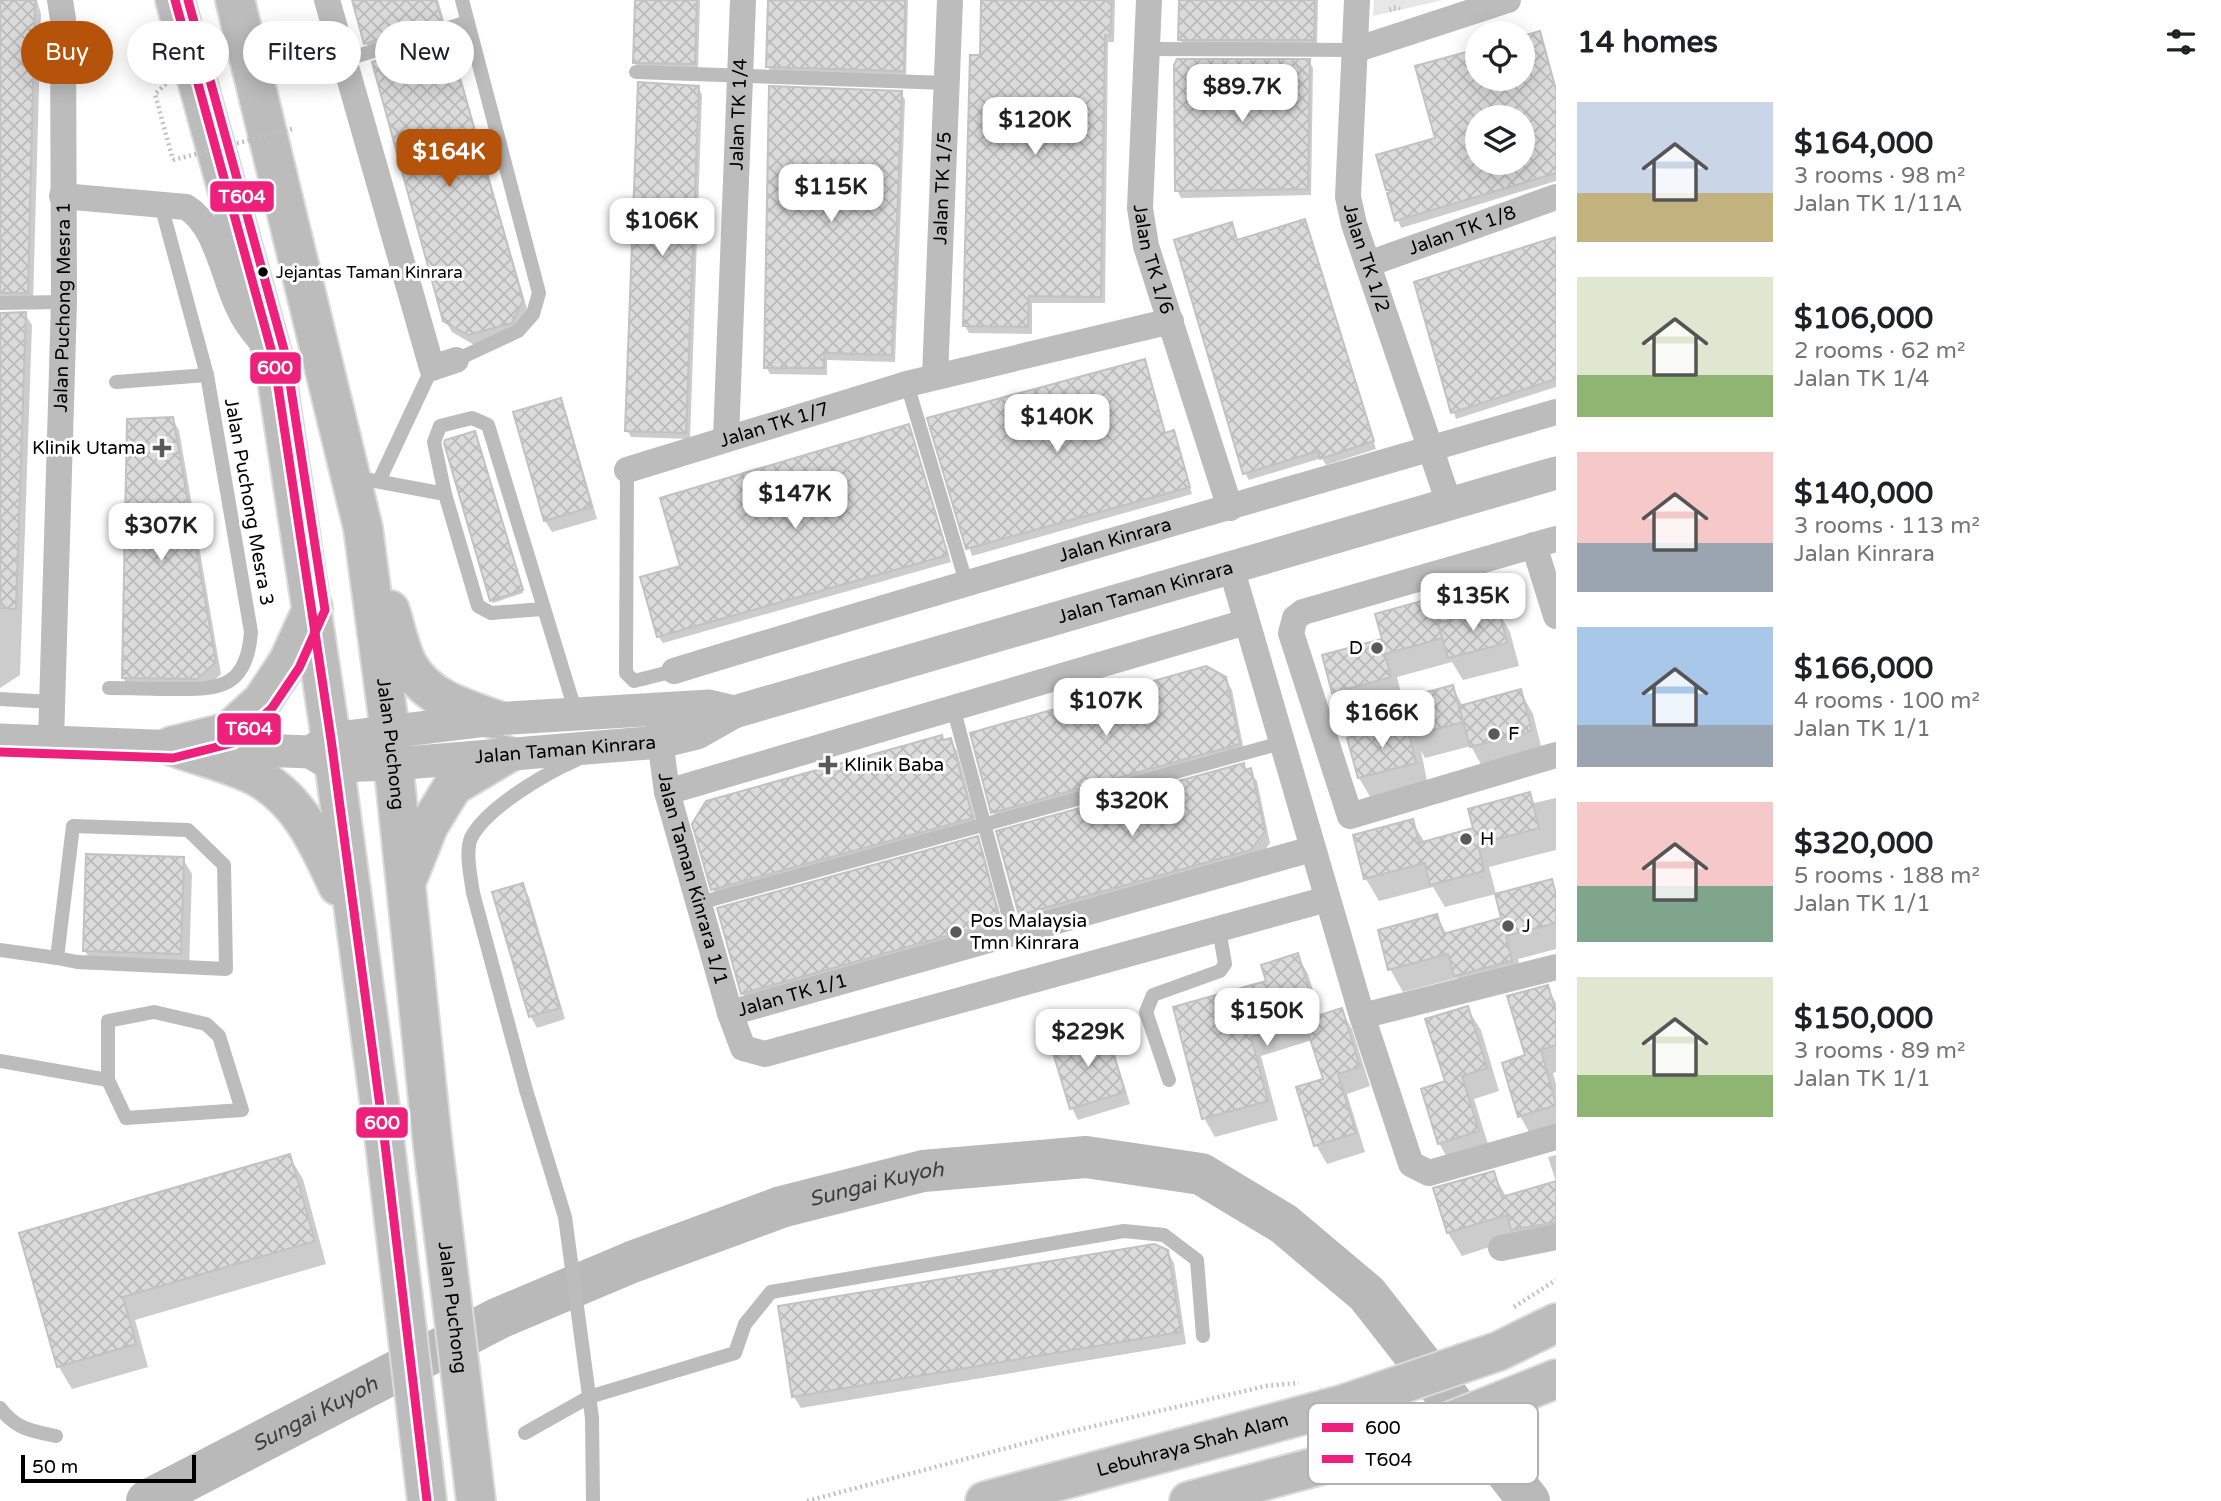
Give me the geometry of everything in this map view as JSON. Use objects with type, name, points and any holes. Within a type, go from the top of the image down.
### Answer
[{"type":"main road","points":[[175,0],[181,21]]},
{"type":"main road","name":"Jalan Puchong","points":[[235,0],[364,479],[363,528],[391,748],[432,1138],[477,1501]]},
{"type":"main road","points":[[197,84],[274,360],[313,607],[325,752],[353,916],[385,1144],[427,1501]]},
{"type":"main road","points":[[363,528],[410,667],[429,689],[452,703],[494,719]]},
{"type":"main road","points":[[172,746],[228,732],[262,701],[288,662],[313,607]]},
{"type":"main road","points":[[172,746],[259,778],[290,802],[314,834],[353,916]]},
{"type":"main road","points":[[405,884],[439,804],[453,786],[505,755]]},
{"type":"main road","name":"Lebuhraya Shah Alam","points":[[1346,1403],[1501,1332],[1556,1323]]},
{"type":"main road","points":[[1499,1403],[1540,1387]]},
{"type":"main road","name":"Lebuhraya Shah Alam","points":[[985,1501],[1308,1414]]},
{"type":"main road","points":[[1189,1501],[1308,1469]]},
{"type":"street","name":"Jalan Puchong Mesra 1","points":[[51,741],[64,302],[63,19],[60,0]]},
{"type":"street","points":[[327,0],[333,21]]},
{"type":"street","name":"Jalan TK 1/4","points":[[726,438],[743,0]]},
{"type":"street","name":"Jalan TK 1/5","points":[[935,377],[950,0]]},
{"type":"street","name":"Jalan TK 1/6","points":[[1149,0],[1140,208],[1146,246],[1230,508]]},
{"type":"street","name":"Jalan TK 1/2","points":[[1357,0],[1348,197],[1450,506]]},
{"type":"street","points":[[1355,50],[1508,0]]},
{"type":"street","points":[[352,84],[444,364]]},
{"type":"street","points":[[62,196],[186,207],[198,215],[209,230],[241,314],[274,360]]},
{"type":"street","name":"Jalan TK 1/8","points":[[1368,264],[1556,197]]},
{"type":"street","name":"Jalan TK 1/7","points":[[627,470],[907,384],[1171,321]]},
{"type":"street","name":"Jalan Kinrara","points":[[674,671],[966,582],[1556,412]]},
{"type":"street","name":"Jalan Taman Kinrara","points":[[391,748],[505,755],[660,742],[697,733],[734,712],[1556,473]]},
{"type":"street","points":[[1556,615],[1545,542],[1303,612],[1295,618],[1291,633],[1350,816],[1556,755]]},
{"type":"street","points":[[1231,567],[1362,1016],[1411,1164],[1429,1174],[1556,1137]]},
{"type":"street","points":[[667,792],[1246,622]]},
{"type":"street","name":"Jalan Taman Kinrara","points":[[391,748],[494,719],[709,706],[734,712]]},
{"type":"street","points":[[656,709],[660,742]]},
{"type":"street","points":[[0,740],[325,752],[391,748]]},
{"type":"street","name":"Jalan Taman Kinrara 1/1","points":[[660,742],[667,792],[730,1013]]},
{"type":"street","name":"Jalan TK 1/1","points":[[1312,849],[730,1013],[743,1048],[765,1054],[1327,899]]},
{"type":"street","points":[[1362,1016],[1556,967]]},
{"type":"street","points":[[1501,1248],[1556,1237]]},
{"type":"lane","points":[[463,0],[468,21]]},
{"type":"lane","points":[[445,494],[364,479],[444,364],[518,331],[533,314],[539,293],[474,45]]},
{"type":"lane","points":[[1147,49],[1355,50]]},
{"type":"lane","points":[[636,72],[947,83]]},
{"type":"lane","name":"Jalan Puchong Mesra 3","points":[[109,688],[204,690],[225,686],[242,671],[250,652],[251,632],[207,374],[161,205]]},
{"type":"lane","points":[[0,303],[64,302]]},
{"type":"lane","points":[[116,382],[207,374]]},
{"type":"lane","points":[[907,384],[966,582]]},
{"type":"lane","points":[[541,609],[491,612],[478,606],[445,494],[434,442],[440,426],[472,418],[488,425],[541,609],[577,716]]},
{"type":"lane","name":"Jalan TK 1/7","points":[[627,470],[626,673],[634,681],[674,671]]},
{"type":"lane","points":[[0,699],[52,702]]},
{"type":"lane","points":[[953,707],[1013,932]]},
{"type":"lane","points":[[699,903],[1282,743]]},
{"type":"lane","points":[[593,1501],[589,1397],[565,1217],[526,1090],[473,893],[470,840],[489,815],[520,793],[561,766],[606,747]]},
{"type":"lane","points":[[0,950],[77,962],[226,969],[224,865],[188,830],[73,826],[57,958]]},
{"type":"lane","points":[[1170,1080],[1146,1012],[1153,995],[1220,971],[1225,964],[1219,929]]},
{"type":"lane","points":[[154,1012],[206,1024],[219,1036],[242,1110],[126,1118],[108,1080],[108,1021],[154,1012]]},
{"type":"lane","points":[[0,1062],[108,1080]]},
{"type":"lane","points":[[525,1433],[589,1397],[735,1353],[745,1324],[771,1292],[1124,1231],[1164,1235],[1197,1260],[1203,1336]]},
{"type":"lane","points":[[0,1408],[9,1420],[24,1430],[56,1436]]},
{"type":"path","points":[[166,84],[155,94],[173,160],[292,129]]},
{"type":"path","points":[[1501,1332],[1556,1280]]},
{"type":"path","points":[[807,1501],[1056,1435],[1266,1386],[1304,1382]]},
{"type":"green space","points":[[1374,0],[1443,0],[1373,16]]},
{"type":"building","points":[[0,0],[35,0],[34,21],[21,21],[21,84],[33,84],[28,293],[0,293]]},
{"type":"building","points":[[352,0],[436,0],[442,20],[375,21],[375,41],[364,44],[361,21],[358,21]]},
{"type":"building","points":[[635,0],[697,0],[695,64],[633,63]]},
{"type":"building","points":[[768,0],[905,0],[904,71],[766,67]]},
{"type":"building","points":[[981,0],[1112,0],[1110,36],[1105,35],[1101,297],[1029,296],[1028,327],[963,326],[970,55],[980,55]]},
{"type":"building","points":[[1179,0],[1315,0],[1314,40],[1178,40]]},
{"type":"building","points":[[1540,31],[1556,90],[1556,173],[1395,221],[1387,193],[1395,190],[1386,190],[1376,155],[1435,138],[1415,66],[1465,52],[1465,91],[1535,91],[1535,32]]},
{"type":"building","points":[[1177,59],[1310,59],[1308,189],[1175,191],[1174,65]]},
{"type":"building","points":[[638,82],[699,86],[686,433],[625,431]]},
{"type":"building","points":[[378,84],[462,84],[523,300],[512,323],[468,335],[443,321]]},
{"type":"building","points":[[769,86],[902,91],[892,355],[824,353],[824,368],[764,368]]},
{"type":"building","points":[[1305,219],[1374,441],[1320,459],[1318,451],[1243,474],[1174,240],[1232,222],[1237,240]]},
{"type":"building","points":[[1556,237],[1556,379],[1451,413],[1414,282]]},
{"type":"building","points":[[26,312],[16,609],[0,608],[0,313]]},
{"type":"building","points":[[1145,359],[1165,433],[1174,430],[1190,487],[966,549],[927,418]]},
{"type":"building","points":[[561,398],[592,507],[544,521],[513,412]]},
{"type":"building","points":[[173,417],[216,662],[197,679],[122,678],[127,419]]},
{"type":"building","points":[[909,424],[948,555],[657,637],[640,577],[680,566],[660,498]]},
{"type":"building","points":[[475,431],[523,590],[490,601],[444,443],[445,440]]},
{"type":"building","name":"D","points":[[1432,598],[1443,638],[1385,654],[1391,677],[1332,693],[1322,655],[1382,639],[1375,614]]},
{"type":"building","points":[[1498,607],[1507,643],[1448,658],[1438,623]]},
{"type":"building","points":[[1206,666],[1226,677],[1240,744],[991,813],[970,733]]},
{"type":"building","points":[[1453,685],[1463,722],[1410,736],[1400,699]]},
{"type":"building","points":[[1521,689],[1532,731],[1470,747],[1459,706]]},
{"type":"building","points":[[1406,722],[1416,763],[1358,778],[1347,738]]},
{"type":"building","points":[[942,735],[943,740],[951,738],[973,818],[711,890],[692,824],[706,801]]},
{"type":"building","points":[[1244,763],[1245,770],[1251,768],[1265,831],[1251,850],[1019,915],[996,831]]},
{"type":"building","name":"H","points":[[1530,792],[1539,828],[1478,844],[1484,871],[1430,885],[1425,863],[1364,879],[1353,835],[1413,819],[1419,843],[1473,828],[1468,809]]},
{"type":"building","points":[[978,836],[1000,921],[741,994],[717,908]]},
{"type":"building","points":[[86,854],[184,857],[181,954],[83,951]]},
{"type":"building","name":"J","points":[[1552,879],[1556,895],[1556,923],[1506,936],[1512,961],[1454,976],[1448,954],[1388,970],[1378,930],[1437,914],[1443,934],[1501,918],[1495,894]]},
{"type":"building","points":[[523,883],[560,1008],[529,1017],[492,892]]},
{"type":"building","points":[[1298,953],[1317,1016],[1342,1008],[1360,1067],[1338,1074],[1356,1133],[1314,1146],[1296,1087],[1323,1079],[1304,1021],[1251,1037],[1268,1101],[1202,1119],[1173,1007],[1266,981],[1261,965]]},
{"type":"building","points":[[1548,985],[1556,1012],[1556,1045],[1541,1050],[1556,1105],[1518,1117],[1502,1063],[1525,1055],[1507,996]]},
{"type":"building","points":[[1468,1006],[1487,1068],[1462,1076],[1479,1131],[1438,1144],[1421,1089],[1445,1081],[1425,1019]]},
{"type":"building","points":[[1106,1029],[1125,1092],[1070,1109],[1051,1046]]},
{"type":"building","points":[[290,1154],[315,1241],[123,1297],[136,1344],[57,1367],[19,1233]]},
{"type":"building","points":[[1494,1171],[1502,1197],[1556,1181],[1556,1222],[1511,1230],[1507,1215],[1447,1233],[1433,1188]]},
{"type":"building","points":[[1154,1244],[1168,1250],[1181,1332],[792,1397],[778,1306]]},
{"type":"waterway","name":"Sungai Kuyoh","points":[[147,1501],[499,1318],[632,1262],[781,1207],[923,1171],[1086,1157],[1201,1174],[1284,1224],[1367,1294],[1452,1403]]},
{"type":"waterway","name":"Sungai Kuyoh","points":[[1516,1484],[1529,1501]]},
{"type":"transit line","name":"600","points":[[175,0],[274,360],[331,739],[385,1144],[427,1501]]},
{"type":"transit line","name":"T604","points":[[0,752],[173,758],[233,743],[272,708],[299,668],[325,610],[286,357],[188,0]]},
{"type":"place","name":"Jejantas Taman Kinrara","points":[[263,272]]},
{"type":"place","name":"Klinik Utama","points":[[162,448]]},
{"type":"place","name":"D","points":[[1377,648]]},
{"type":"place","name":"F","points":[[1494,734]]},
{"type":"place","name":"Klinik Baba","points":[[828,765]]},
{"type":"place","name":"H","points":[[1466,839]]},
{"type":"place","name":"J","points":[[1508,926]]},
{"type":"place","name":"Pos Malaysia Tmn Kinrara","points":[[956,932]]}]
